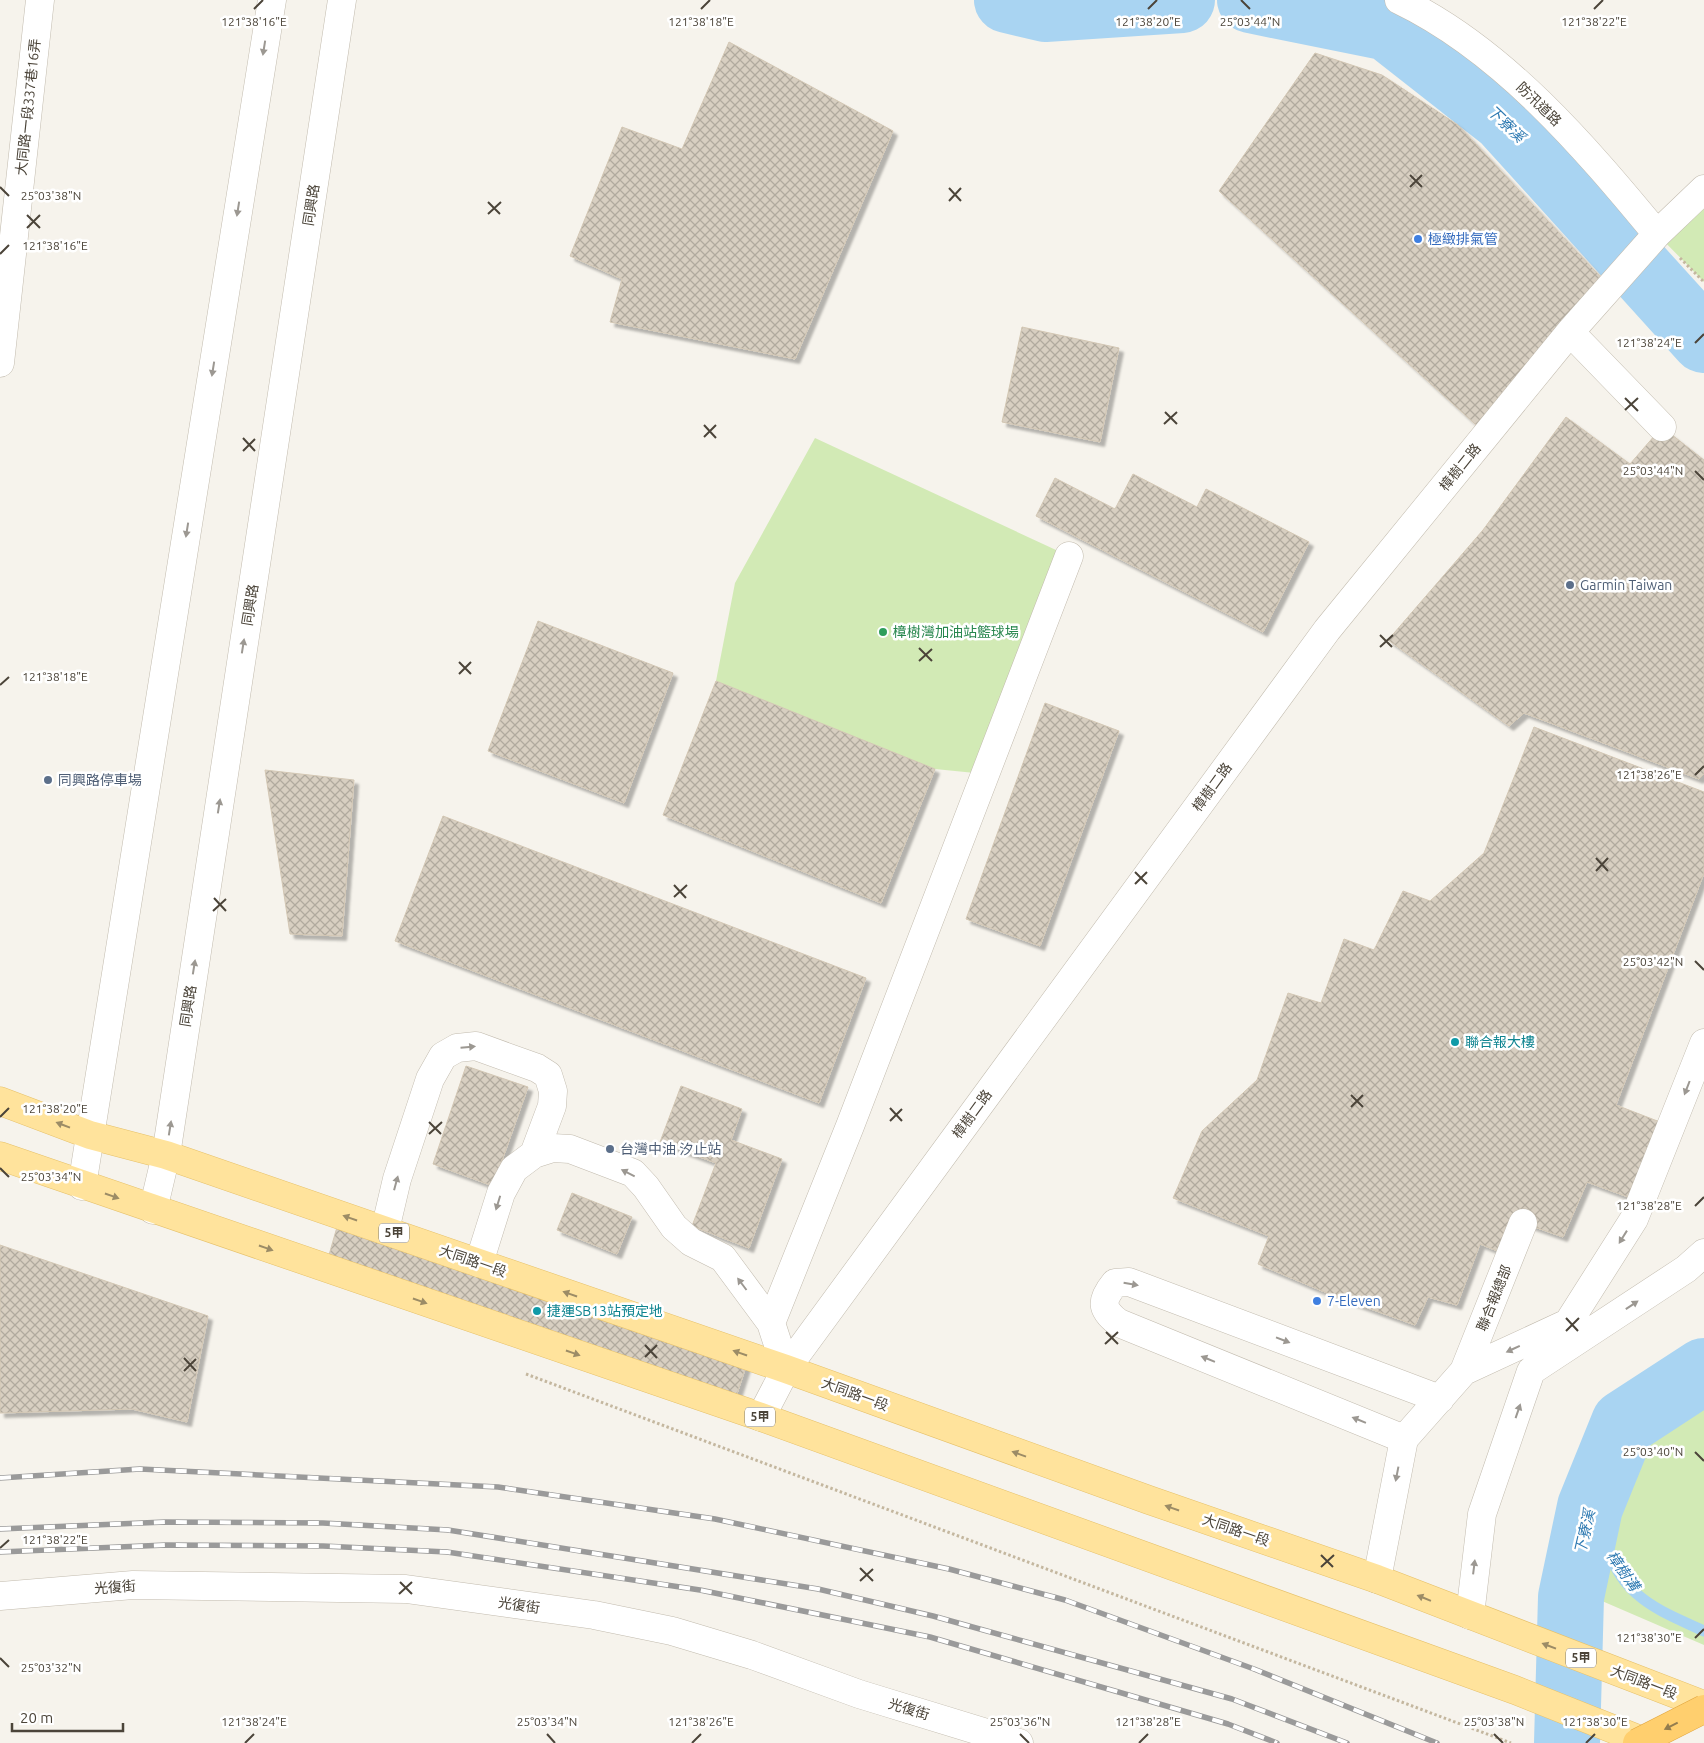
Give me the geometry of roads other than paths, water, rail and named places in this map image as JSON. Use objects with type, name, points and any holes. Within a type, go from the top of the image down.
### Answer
[{"type":"highway","points":[[1637,1743],[1700,1705]]},
{"type":"main road","name":"大同路一段","points":[[0,1101],[90,1135],[166,1155],[786,1369],[1158,1504],[1377,1579],[1700,1705]]},
{"type":"main road","name":"5甲","points":[[0,1156],[82,1186],[760,1417],[1515,1690],[1648,1743]]},
{"type":"street","name":"大同路一段337巷16弄","points":[[0,362],[40,0]]},
{"type":"street","points":[[82,1186],[272,0]]},
{"type":"street","name":"同興路","points":[[153,1210],[166,1155],[342,0]]},
{"type":"street","name":"防汛道路","points":[[1399,0],[1431,15],[1493,61],[1566,130],[1657,234]]},
{"type":"street","name":"樟樹二路","points":[[760,1417],[786,1369],[1327,630],[1570,332],[1657,234],[1704,189]]},
{"type":"street","points":[[1570,332],[1662,427]]},
{"type":"street","points":[[771,1323],[853,1117],[1069,556]]},
{"type":"street","points":[[1377,1579],[1404,1439],[1464,1371],[1568,1323],[1634,1219],[1704,1043]]},
{"type":"street","points":[[385,1230],[397,1179],[430,1079],[443,1056],[457,1048],[476,1046],[537,1068],[548,1075],[553,1090],[552,1106],[534,1154]]},
{"type":"street","points":[[479,1263],[501,1193],[514,1169],[534,1154],[553,1148],[570,1149],[632,1173],[646,1187],[674,1227],[691,1242],[723,1258],[771,1323],[786,1369]]},
{"type":"street","name":"聯合報總部","points":[[1464,1371],[1522,1223]]},
{"type":"street","points":[[1470,1616],[1482,1514],[1531,1371],[1686,1269],[1704,1253]]},
{"type":"street","points":[[1404,1439],[1119,1323],[1110,1316],[1104,1306],[1105,1295],[1115,1283],[1129,1282],[1440,1399]]},
{"type":"street","name":"光復街","points":[[0,1596],[133,1585],[406,1590],[594,1614],[672,1631],[752,1655],[860,1694],[1019,1743]]},
{"type":"waterway","name":"下寮溪","points":[[1007,0],[1045,9],[1182,0]]},
{"type":"waterway","name":"下寮溪","points":[[1250,0],[1388,28],[1504,119],[1704,340]]},
{"type":"waterway","name":"下寮溪","points":[[1567,1743],[1571,1597],[1590,1507],[1624,1423],[1704,1371]]},
{"type":"waterway","name":"樟樹溝","points":[[1590,1507],[1614,1565],[1628,1585],[1652,1605],[1704,1631]]},
{"type":"railway","points":[[0,1478],[140,1469],[498,1487],[715,1519],[949,1569],[1065,1600],[1254,1669],[1437,1743]]},
{"type":"railway","points":[[0,1529],[165,1522],[323,1523],[448,1530],[818,1589],[933,1616],[1232,1699],[1347,1743]]},
{"type":"railway","points":[[0,1552],[166,1545],[323,1546],[447,1552],[700,1590],[930,1637],[1228,1724],[1277,1743]]},
{"type":"place","name":"極緻排氣管","points":[[1418,239]]},
{"type":"place","name":"Garmin Taiwan","points":[[1570,585]]},
{"type":"place","name":"樟樹灣加油站籃球場","points":[[883,632]]},
{"type":"place","name":"同興路停車場","points":[[48,780]]},
{"type":"place","name":"聯合報大樓","points":[[1455,1042]]},
{"type":"place","name":"台灣中油 汐止站","points":[[610,1149]]},
{"type":"place","name":"7-Eleven","points":[[1317,1301]]},
{"type":"place","name":"捷運SB13站預定地","points":[[537,1311]]}]
